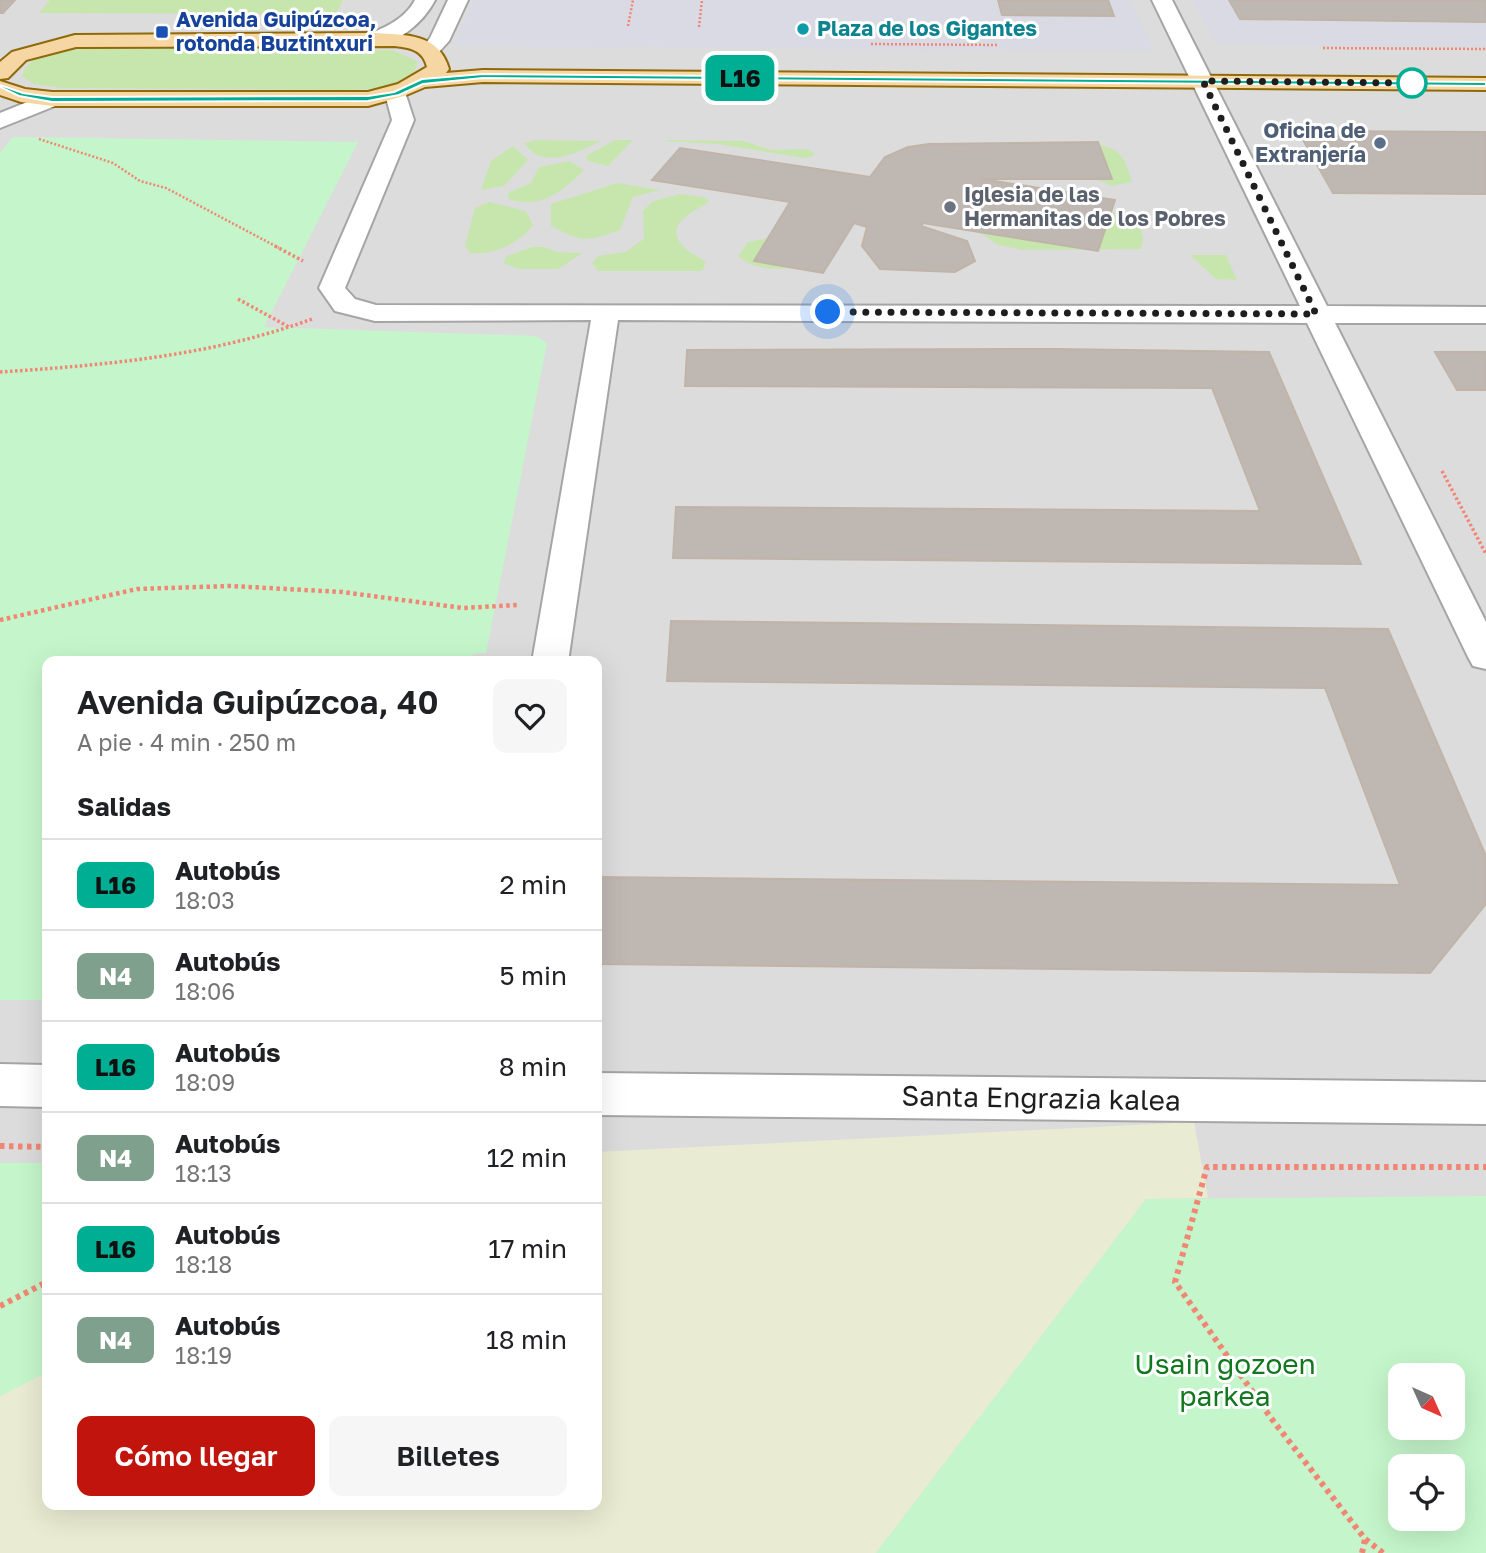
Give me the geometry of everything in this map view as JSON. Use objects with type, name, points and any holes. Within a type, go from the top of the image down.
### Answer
[{"type":"main road","points":[[0,73],[9,57],[75,41],[374,39],[411,43],[434,53],[475,62],[1198,73],[1486,84]]},
{"type":"main road","points":[[0,87],[21,95],[52,99],[368,99],[396,94],[422,82],[438,69],[434,53]]},
{"type":"main road","points":[[422,82],[483,76],[1198,73],[1486,66]]},
{"type":"street","points":[[374,39],[395,30],[418,15],[425,0]]},
{"type":"street","points":[[434,53],[458,0]]},
{"type":"street","points":[[1162,0],[1486,657]]},
{"type":"street","points":[[396,94],[403,120],[332,288],[345,305],[375,313],[1486,315]]},
{"type":"street","points":[[0,121],[52,99]]},
{"type":"street","points":[[551,656],[606,312]]},
{"type":"street","points":[[0,1085],[42,1086]]},
{"type":"street","name":"Santa Engrazia kalea","points":[[602,1094],[1486,1103]]},
{"type":"path","points":[[628,26],[633,0]]},
{"type":"path","points":[[699,27],[702,0]]},
{"type":"path","points":[[871,44],[1007,45]]},
{"type":"path","points":[[35,138],[113,163],[140,181],[166,188],[240,225],[307,264]]},
{"type":"path","points":[[238,299],[289,328]]},
{"type":"path","points":[[0,372],[151,360],[289,328],[345,305]]},
{"type":"path","points":[[0,620],[137,589],[230,586],[342,592],[463,608],[559,602]]},
{"type":"path","points":[[0,1146],[42,1147]]},
{"type":"path","points":[[1382,1553],[1365,1539],[1271,1418],[1175,1282],[1208,1167],[1486,1167]]},
{"type":"path","points":[[0,1306],[42,1285]]},
{"type":"path","points":[[1362,1553],[1365,1539]]},
{"type":"shaded area","points":[[0,0],[1486,0],[1486,1553],[0,1553]]},
{"type":"shaded area","name":"Plaza de los Gigantes","points":[[473,0],[1131,0],[1154,51],[455,46]]},
{"type":"shaded area","points":[[1193,0],[1229,0],[1486,22],[1486,47],[1217,45]]},
{"type":"green space","points":[[50,0],[343,0],[336,14],[39,13]]},
{"type":"green space","points":[[100,47],[392,50],[417,61],[415,71],[400,83],[354,90],[61,88],[33,84],[22,76],[34,60],[44,55],[67,49]]},
{"type":"green space","points":[[13,137],[358,142],[264,327],[536,336],[547,343],[486,653],[472,656],[42,656],[42,1000],[0,1000],[0,153]]},
{"type":"green space","points":[[537,140],[601,141],[571,154],[551,158],[532,151],[524,143]]},
{"type":"green space","points":[[615,140],[633,140],[608,166],[588,161],[586,156]]},
{"type":"green space","points":[[665,141],[743,141],[771,150],[808,149],[814,153],[813,156],[804,158],[718,144]]},
{"type":"green space","points":[[1099,145],[1118,153],[1128,168],[1132,182],[1112,186],[1096,179],[1112,179]]},
{"type":"green space","points":[[513,146],[528,160],[504,186],[481,190],[491,161]]},
{"type":"green space","points":[[570,161],[584,170],[559,191],[531,202],[509,199],[508,193],[531,183],[539,167]]},
{"type":"green space","points":[[617,183],[660,190],[633,197],[620,230],[609,234],[585,239],[551,226],[551,204]]},
{"type":"green space","points":[[680,194],[704,197],[710,201],[682,220],[676,233],[687,250],[706,262],[702,271],[598,271],[592,263],[598,256],[625,252],[644,239],[643,211],[653,201]]},
{"type":"green space","points":[[489,202],[526,211],[533,225],[505,247],[470,253],[465,246],[475,208]]},
{"type":"green space","points":[[1111,212],[1138,220],[1143,238],[1141,249],[1023,250],[998,245],[978,231]]},
{"type":"green space","points":[[768,238],[798,268],[759,267],[738,256],[748,242]]},
{"type":"green space","points":[[532,247],[583,253],[558,269],[519,269],[503,263],[507,256]]},
{"type":"green space","points":[[1190,255],[1226,255],[1237,280],[1216,279]]},
{"type":"green space","points":[[1194,1122],[1208,1198],[1146,1199],[876,1553],[0,1553],[0,1396],[42,1375],[42,1510],[602,1510],[602,1152]]},
{"type":"green space","points":[[0,1163],[42,1163],[42,1375],[0,1396]]},
{"type":"green space","name":"Usain gozoen parkea","points":[[1486,1196],[1486,1553],[876,1553],[1146,1199]]},
{"type":"building","points":[[0,0],[15,0],[0,13]]},
{"type":"building","points":[[998,0],[1108,0],[1114,16],[1002,15]]},
{"type":"building","points":[[1229,0],[1486,0],[1486,22],[1240,19]]},
{"type":"building","points":[[1298,131],[1486,132],[1486,194],[1333,193]]},
{"type":"building","name":"Iglesia de las Hermanitas de los Pobres","points":[[1098,142],[1112,179],[982,179],[1115,200],[1098,251],[923,223],[921,226],[967,241],[975,261],[955,272],[880,269],[862,246],[867,227],[854,223],[823,273],[754,261],[790,202],[652,180],[680,148],[870,177],[885,157],[908,147],[929,144]]},
{"type":"building","points":[[1056,349],[1269,352],[1361,564],[673,558],[676,507],[1260,511],[1212,388],[685,386],[687,350]]},
{"type":"building","points":[[1435,352],[1486,352],[1486,390],[1457,390]]},
{"type":"building","points":[[671,621],[1388,629],[1486,856],[1486,904],[1430,973],[602,964],[602,877],[1400,885],[1325,688],[667,681]]},
{"type":"bus line","name":"L16","points":[[0,87],[21,95],[52,99],[368,99],[396,94],[422,82],[483,76],[1486,84]]},
{"type":"place","name":"Plaza de los Gigantes","points":[[803,29]]},
{"type":"place","name":"Avenida Guipúzcoa, rotonda Buztintxuri","points":[[162,32]]},
{"type":"place","name":"Oficina de Extranjería","points":[[1380,143]]},
{"type":"place","name":"Iglesia de las Hermanitas de los Pobres","points":[[950,207]]},
{"type":"route","points":[[828,312],[1316,314],[1203,81],[1412,83]]}]
